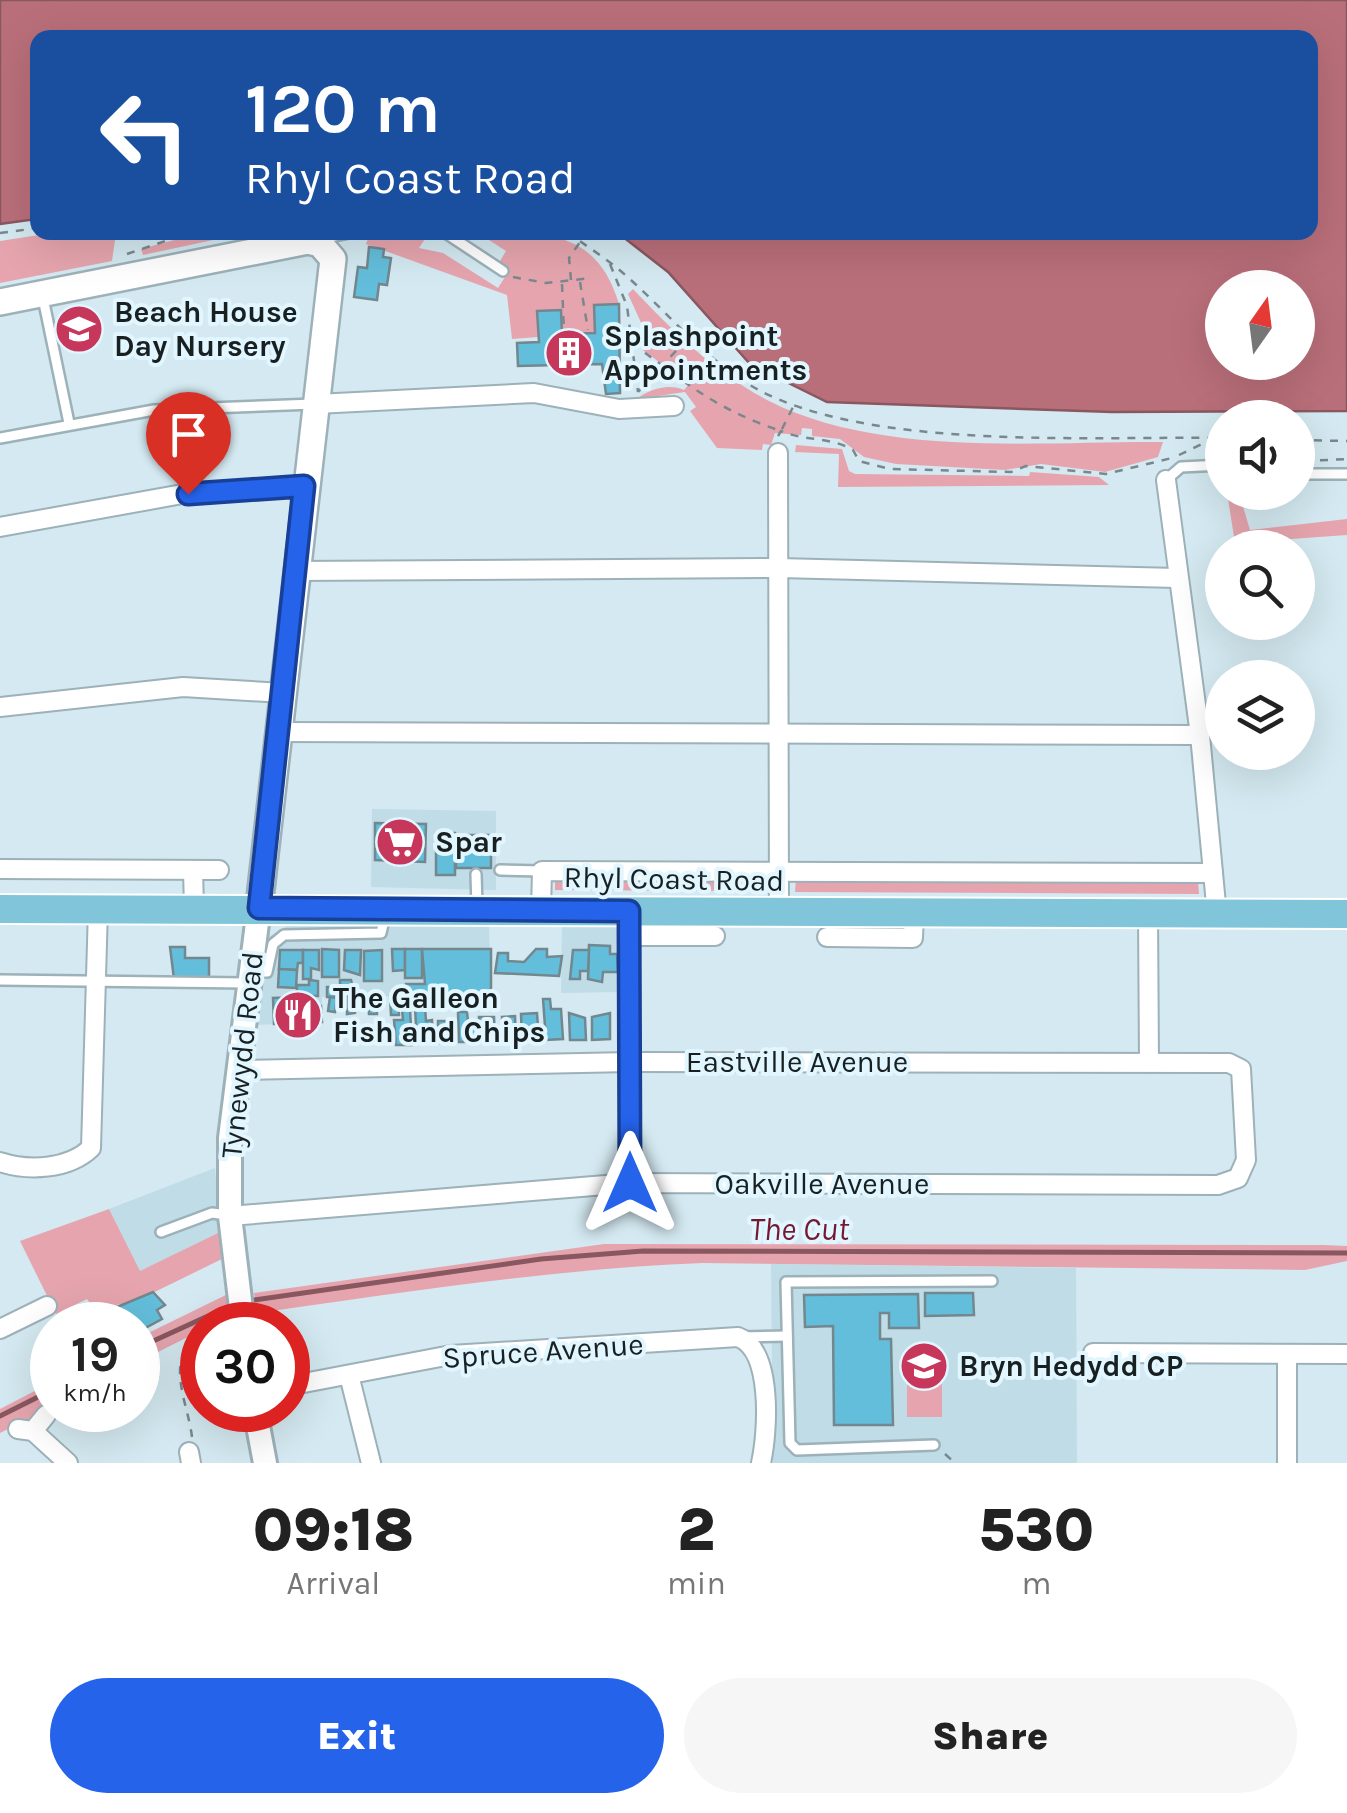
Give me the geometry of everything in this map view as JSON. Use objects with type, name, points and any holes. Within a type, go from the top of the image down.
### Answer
[{"type":"main road","points":[[0,302],[130,276],[318,246]]},
{"type":"main road","name":"Tynewydd Road","points":[[259,908],[294,571],[333,277],[318,246]]},
{"type":"main road","name":"Rhyl Coast Road","points":[[0,909],[542,910],[629,923],[779,912],[1347,914]]},
{"type":"street","points":[[316,404],[534,393],[643,409],[674,406]]},
{"type":"street","points":[[778,453],[779,912]]},
{"type":"street","points":[[1165,471],[1200,735],[1217,914]]},
{"type":"street","points":[[0,526],[188,494],[304,486]]},
{"type":"street","points":[[294,571],[780,568],[1177,578]]},
{"type":"street","points":[[0,707],[183,687],[283,693]]},
{"type":"street","points":[[278,732],[1200,735]]},
{"type":"street","points":[[0,868],[220,870]]},
{"type":"street","points":[[194,870],[194,908]]},
{"type":"street","points":[[542,910],[542,871],[1213,873]]},
{"type":"street","name":"Tynewydd Road","points":[[240,1302],[230,1216],[230,1138],[259,908]]},
{"type":"street","points":[[0,1162],[30,1170],[83,1155],[91,1148],[98,909]]},
{"type":"street","points":[[827,937],[914,938],[914,913]]},
{"type":"street","points":[[1148,914],[1149,1062]]},
{"type":"street","points":[[630,1183],[629,923],[715,936]]},
{"type":"street","name":"Eastville Avenue","points":[[238,1070],[630,1062],[1229,1063],[1240,1070],[1244,1124]]},
{"type":"street","name":"Oakville Avenue","points":[[230,1216],[630,1183],[1218,1186],[1238,1178],[1246,1160],[1244,1124]]},
{"type":"street","points":[[0,1329],[25,1306],[30,1306]]},
{"type":"street","points":[[738,1336],[749,1341],[760,1355],[761,1463]]},
{"type":"street","name":"Spruce Avenue","points":[[310,1382],[451,1356],[738,1336]]},
{"type":"street","points":[[1093,1353],[1347,1354]]},
{"type":"street","points":[[1287,1354],[1287,1463]]},
{"type":"street","points":[[349,1374],[371,1463]]},
{"type":"street","points":[[30,1426],[25,1430],[68,1463]]},
{"type":"street","points":[[259,1432],[265,1463]]},
{"type":"lane","points":[[318,246],[333,240]]},
{"type":"lane","points":[[456,240],[504,271]]},
{"type":"lane","points":[[42,294],[70,423]]},
{"type":"lane","points":[[0,438],[154,410],[316,404]]},
{"type":"lane","points":[[1165,471],[1205,465]]},
{"type":"lane","points":[[1315,474],[1347,474]]},
{"type":"lane","points":[[500,870],[542,871]]},
{"type":"lane","points":[[476,874],[477,910]]},
{"type":"lane","points":[[0,980],[250,978],[266,972],[273,944],[284,935],[380,933],[385,928],[385,908]]},
{"type":"lane","points":[[160,1232],[212,1213],[230,1216]]},
{"type":"lane","points":[[934,1445],[797,1450],[790,1443],[786,1282],[992,1280]]},
{"type":"lane","points":[[738,1336],[787,1336]]},
{"type":"path","points":[[0,233],[30,229]]},
{"type":"path","points":[[130,276],[127,251],[163,240]]},
{"type":"path","points":[[577,240],[610,263],[719,365],[794,406],[846,422],[940,432],[1205,438]]},
{"type":"path","points":[[572,281],[568,262],[580,242]]},
{"type":"path","points":[[610,263],[627,306],[643,409]]},
{"type":"path","points":[[504,271],[522,280],[562,283],[591,278]]},
{"type":"path","points":[[580,280],[588,330]]},
{"type":"path","points":[[562,283],[564,332]]},
{"type":"path","points":[[643,409],[662,366],[690,336]]},
{"type":"path","points":[[632,343],[698,396],[798,438],[848,446],[859,461],[890,469],[1010,472],[1026,466],[1106,474],[1165,471],[1205,444]]},
{"type":"path","points":[[781,431],[794,406]]},
{"type":"path","points":[[1315,440],[1347,441]]},
{"type":"path","points":[[1315,462],[1347,459]]},
{"type":"path","points":[[190,1457],[194,1445],[192,1432]]},
{"type":"path","points":[[934,1445],[955,1463]]},
{"type":"shaded area","points":[[0,0],[1347,0],[1347,411],[1315,411],[1315,400],[1205,400],[1205,412],[1112,412],[827,402],[750,364],[668,272],[627,240],[1318,240],[1318,30],[30,30],[30,220],[0,224]]},
{"type":"shaded area","points":[[30,236],[30,240],[115,240],[112,261],[0,283],[0,241]]},
{"type":"shaded area","points":[[174,240],[213,240],[143,255],[141,249]]},
{"type":"shaded area","points":[[367,240],[424,240],[419,248],[443,253],[498,288],[510,269],[500,261],[506,251],[489,240],[565,240],[597,261],[619,304],[595,333],[562,334],[561,310],[538,311],[538,337],[512,339],[507,295],[366,244]]},
{"type":"shaded area","points":[[633,289],[680,336],[731,378],[769,401],[813,419],[911,439],[1014,444],[1163,442],[1158,457],[1105,472],[1041,464],[1005,470],[896,464],[864,457],[840,439],[812,436],[812,429],[802,428],[801,435],[775,433],[771,445],[763,444],[762,450],[717,448],[690,411],[696,407],[685,392],[637,399],[659,388],[684,390],[689,384],[636,345],[643,327],[628,294]]},
{"type":"shaded area","points":[[796,445],[842,449],[849,471],[855,474],[1029,476],[1030,472],[1099,477],[1109,485],[838,487],[839,454],[795,452]]},
{"type":"shaded area","points":[[1230,510],[1244,510],[1250,530],[1233,530]]},
{"type":"shaded area","points":[[1347,519],[1347,535],[1315,537],[1315,530],[1250,530]]},
{"type":"shaded area","points":[[372,809],[496,811],[496,890],[371,887]]},
{"type":"shaded area","points":[[555,876],[758,877],[759,891],[555,890]]},
{"type":"shaded area","points":[[796,878],[1198,881],[1199,894],[795,892]]},
{"type":"shaded area","points":[[290,924],[489,925],[491,995],[322,997],[322,1022],[254,1025],[267,938]]},
{"type":"shaded area","points":[[562,925],[617,926],[618,992],[561,993]]},
{"type":"shaded area","points":[[215,1168],[220,1232],[140,1272],[109,1209]]},
{"type":"shaded area","points":[[109,1209],[140,1271],[220,1232],[224,1258],[134,1302],[87,1299],[50,1302],[20,1241]]},
{"type":"shaded area","points":[[604,1244],[1347,1246],[1347,1261],[1305,1270],[703,1263],[535,1276],[310,1306],[310,1302],[255,1302],[254,1293]]},
{"type":"shaded area","name":"Bryn Hedydd CP","points":[[771,1264],[1076,1268],[1077,1463],[773,1463]]},
{"type":"shaded area","points":[[230,1293],[232,1302],[212,1302]]},
{"type":"shaded area","points":[[180,1317],[180,1341],[160,1351],[160,1327]]},
{"type":"shaded area","points":[[907,1349],[942,1349],[942,1417],[907,1417]]},
{"type":"shaded area","points":[[30,1393],[30,1418],[0,1433],[0,1409]]},
{"type":"building","points":[[369,247],[384,249],[383,257],[391,258],[387,285],[379,284],[377,300],[354,297],[358,267],[367,268]]},
{"type":"building","name":"Splashpoint Appointments","points":[[619,304],[620,393],[606,394],[602,364],[518,366],[517,343],[539,342],[537,311],[561,310],[562,334],[595,333],[594,305]]},
{"type":"building","name":"Spar","points":[[375,823],[426,824],[425,862],[375,860]]},
{"type":"building","points":[[436,833],[455,833],[455,875],[436,875]]},
{"type":"building","points":[[456,835],[491,835],[491,868],[456,868]]},
{"type":"building","points":[[589,945],[610,946],[610,954],[617,954],[618,972],[603,972],[602,982],[588,979]]},
{"type":"building","points":[[170,947],[185,947],[185,958],[209,958],[209,979],[174,979]]},
{"type":"building","points":[[322,949],[339,950],[339,977],[322,977]]},
{"type":"building","points":[[392,949],[405,949],[405,970],[393,971]]},
{"type":"building","points":[[405,949],[422,949],[422,978],[405,978]]},
{"type":"building","points":[[422,949],[491,949],[491,995],[406,996],[406,984],[425,984]]},
{"type":"building","points":[[536,949],[547,949],[547,957],[562,956],[559,976],[495,973],[498,953],[508,953],[508,961],[524,962]]},
{"type":"building","points":[[280,950],[303,950],[303,963],[298,963],[297,970],[279,969]]},
{"type":"building","points":[[303,950],[319,950],[319,970],[311,968],[311,979],[303,979]]},
{"type":"building","points":[[345,950],[361,950],[360,975],[344,970]]},
{"type":"building","points":[[382,950],[382,981],[364,981],[364,951]]},
{"type":"building","points":[[573,950],[589,950],[588,971],[580,971],[580,979],[570,979]]},
{"type":"building","points":[[279,969],[297,970],[296,988],[278,987]]},
{"type":"building","points":[[309,980],[318,981],[318,996],[297,996],[297,985],[309,985]]},
{"type":"building","points":[[340,980],[351,980],[355,997],[327,997],[327,987],[340,987]]},
{"type":"building","points":[[376,996],[377,1014],[369,1014],[368,997]]},
{"type":"building","points":[[390,996],[398,996],[399,1015],[391,1015]]},
{"type":"building","name":"The Galleon Fish and Chips","points":[[300,997],[300,1007],[321,1006],[322,1022],[274,1024],[273,998]]},
{"type":"building","points":[[330,997],[337,998],[335,1012],[328,1011]]},
{"type":"building","points":[[347,997],[355,997],[355,1013],[347,1014]]},
{"type":"building","points":[[543,999],[550,999],[551,1009],[561,1009],[563,1039],[546,1040]]},
{"type":"building","points":[[415,1007],[425,1007],[426,1021],[432,1020],[433,1043],[417,1044]]},
{"type":"building","points":[[410,1009],[412,1045],[396,1045],[394,1020],[403,1020],[402,1010]]},
{"type":"building","points":[[458,1012],[467,1012],[468,1021],[476,1020],[477,1042],[459,1042]]},
{"type":"building","points":[[537,1013],[539,1040],[522,1041],[521,1014]]},
{"type":"building","points":[[569,1013],[585,1018],[586,1040],[570,1040]]},
{"type":"building","points":[[610,1013],[610,1039],[592,1040],[592,1017]]},
{"type":"building","points":[[515,1016],[516,1041],[503,1041],[502,1017]]},
{"type":"building","points":[[479,1017],[494,1017],[495,1040],[480,1041]]},
{"type":"building","points":[[438,1021],[454,1021],[455,1043],[438,1043]]},
{"type":"building","points":[[153,1292],[165,1305],[160,1308],[160,1302],[129,1302]]},
{"type":"building","points":[[925,1293],[973,1293],[974,1315],[925,1316]]},
{"type":"building","points":[[918,1294],[919,1328],[889,1328],[889,1313],[880,1313],[880,1339],[891,1339],[893,1425],[834,1425],[833,1326],[805,1327],[804,1295]]},
{"type":"waterway","name":"The Cut","points":[[254,1300],[541,1259],[643,1251],[1347,1253]]},
{"type":"waterway","name":"The Cut","points":[[160,1338],[180,1329]]},
{"type":"waterway","name":"The Cut","points":[[0,1416],[30,1401]]},
{"type":"place","name":"Beach House Day Nursery","points":[[79,329]]},
{"type":"place","name":"Splashpoint Appointments","points":[[569,353]]},
{"type":"place","name":"Spar","points":[[400,842]]},
{"type":"place","name":"The Galleon Fish and Chips","points":[[298,1015]]},
{"type":"place","name":"Bryn Hedydd CP","points":[[924,1366]]},
{"type":"route","points":[[188,494],[304,486],[259,908],[629,911],[630,1183]]}]
